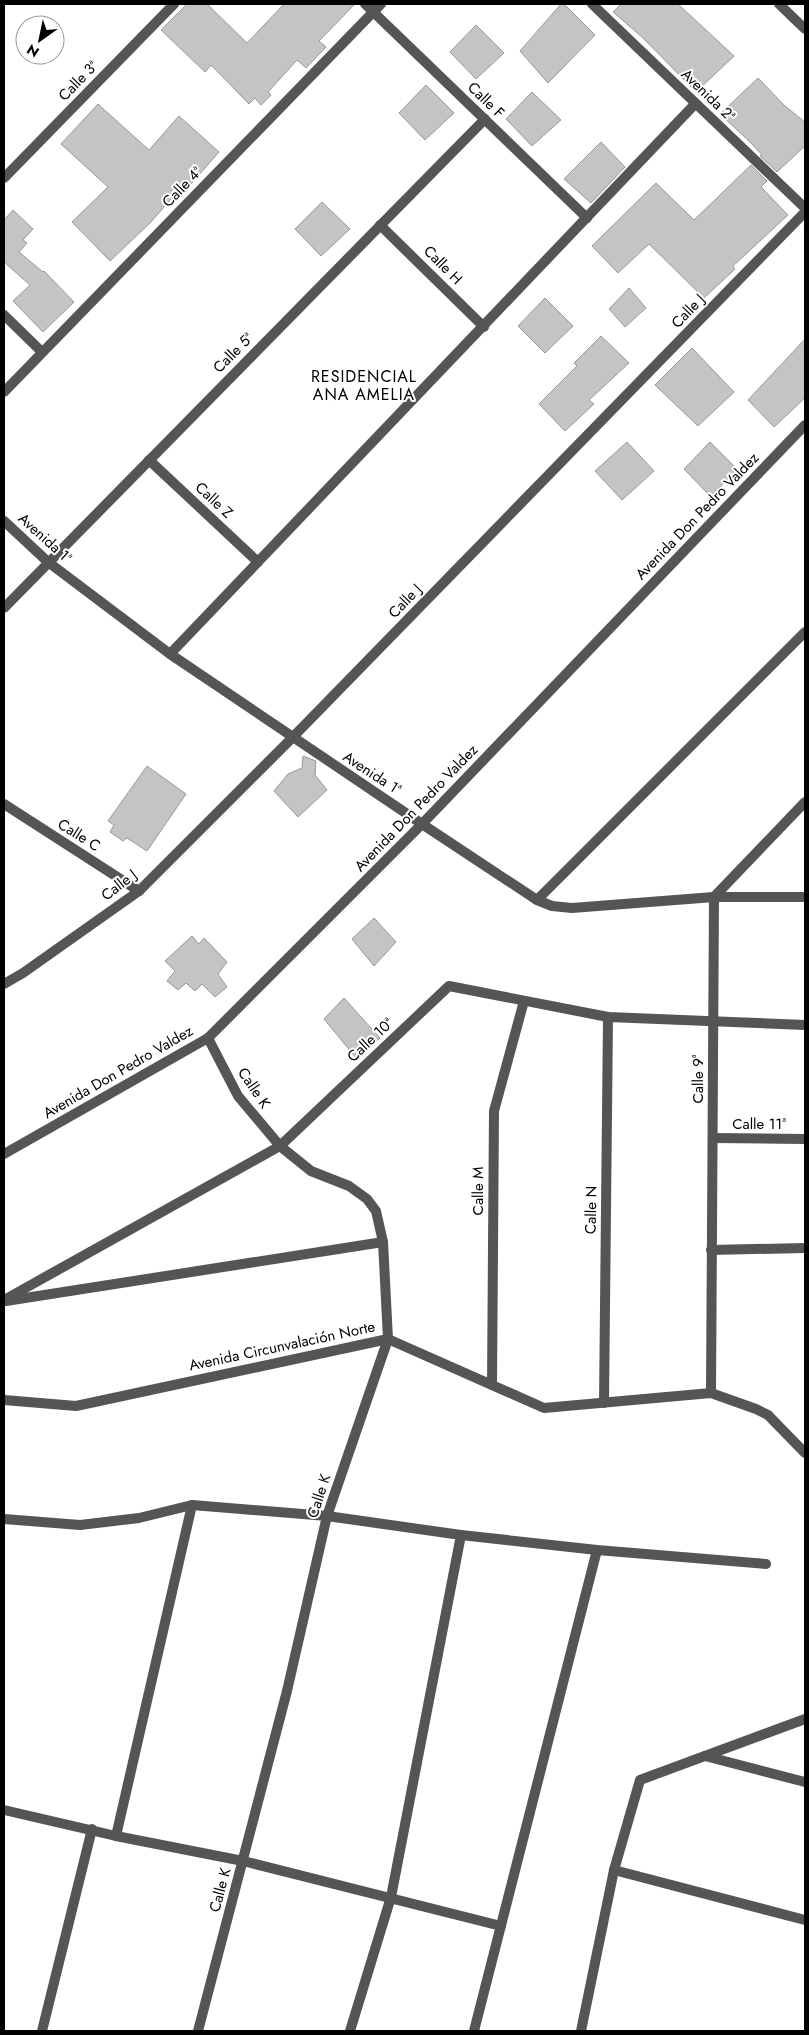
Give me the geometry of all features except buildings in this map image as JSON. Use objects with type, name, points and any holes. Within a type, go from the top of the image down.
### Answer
[{"type":"street","name":"Calle 3ª","points":[[4,178],[174,4]]},
{"type":"street","name":"Calle F","points":[[365,4],[587,218]]},
{"type":"street","name":"Calle 4ª","points":[[4,392],[382,4]]},
{"type":"street","name":"Avenida 2ª","points":[[592,4],[805,208]]},
{"type":"street","points":[[779,4],[805,29]]},
{"type":"street","points":[[170,654],[695,104]]},
{"type":"street","name":"Calle 5ª","points":[[4,608],[485,119]]},
{"type":"street","name":"Calle J","points":[[4,984],[23,973],[139,891],[292,738],[805,212]]},
{"type":"street","name":"Calle H","points":[[380,225],[484,327]]},
{"type":"street","points":[[4,315],[42,352]]},
{"type":"street","name":"Avenida Don Pedro Valdez","points":[[4,1154],[208,1038],[422,824],[805,425]]},
{"type":"street","name":"Calle Z","points":[[149,460],[258,562]]},
{"type":"street","name":"Avenida 1ª","points":[[4,521],[48,562],[170,654],[292,738],[537,900],[552,906],[572,908],[714,897],[805,898]]},
{"type":"street","points":[[537,900],[805,632]]},
{"type":"street","points":[[714,897],[805,802]]},
{"type":"street","name":"Calle C","points":[[5,808],[139,891]]},
{"type":"street","name":"Calle 9ª","points":[[711,1393],[714,897]]},
{"type":"street","name":"Calle 10ª","points":[[4,1301],[280,1146],[449,986],[608,1017],[805,1025]]},
{"type":"street","name":"Calle M","points":[[492,1385],[494,1111],[524,1001]]},
{"type":"street","name":"Calle N","points":[[604,1403],[608,1017]]},
{"type":"street","name":"Calle K","points":[[198,2031],[287,1691],[327,1516],[388,1339],[383,1242],[376,1210],[367,1199],[349,1186],[311,1171],[280,1146],[238,1096],[208,1038]]},
{"type":"street","name":"Calle 11ª","points":[[713,1138],[805,1139]]},
{"type":"street","points":[[4,1301],[383,1242]]},
{"type":"street","points":[[711,1250],[805,1248]]},
{"type":"street","name":"Avenida Circunvalación Norte","points":[[4,1400],[76,1406],[388,1339],[544,1408],[711,1393],[756,1408],[768,1415],[805,1453]]},
{"type":"street","points":[[116,1836],[192,1505]]},
{"type":"street","points":[[4,1518],[80,1526],[139,1518],[192,1505],[327,1516],[461,1536],[597,1550],[766,1564]]},
{"type":"street","points":[[350,2031],[391,1897],[461,1536]]},
{"type":"street","points":[[474,2031],[597,1550]]},
{"type":"street","points":[[581,2031],[614,1870],[640,1780],[805,1718]]},
{"type":"street","points":[[705,1756],[805,1782]]},
{"type":"street","points":[[4,1810],[116,1836],[243,1861],[501,1926]]},
{"type":"street","points":[[42,2031],[92,1829]]},
{"type":"street","points":[[614,1870],[805,1920]]},
{"type":"district","name":"RESIDENCIAL ANA AMELIA","points":[[364,385]]}]
